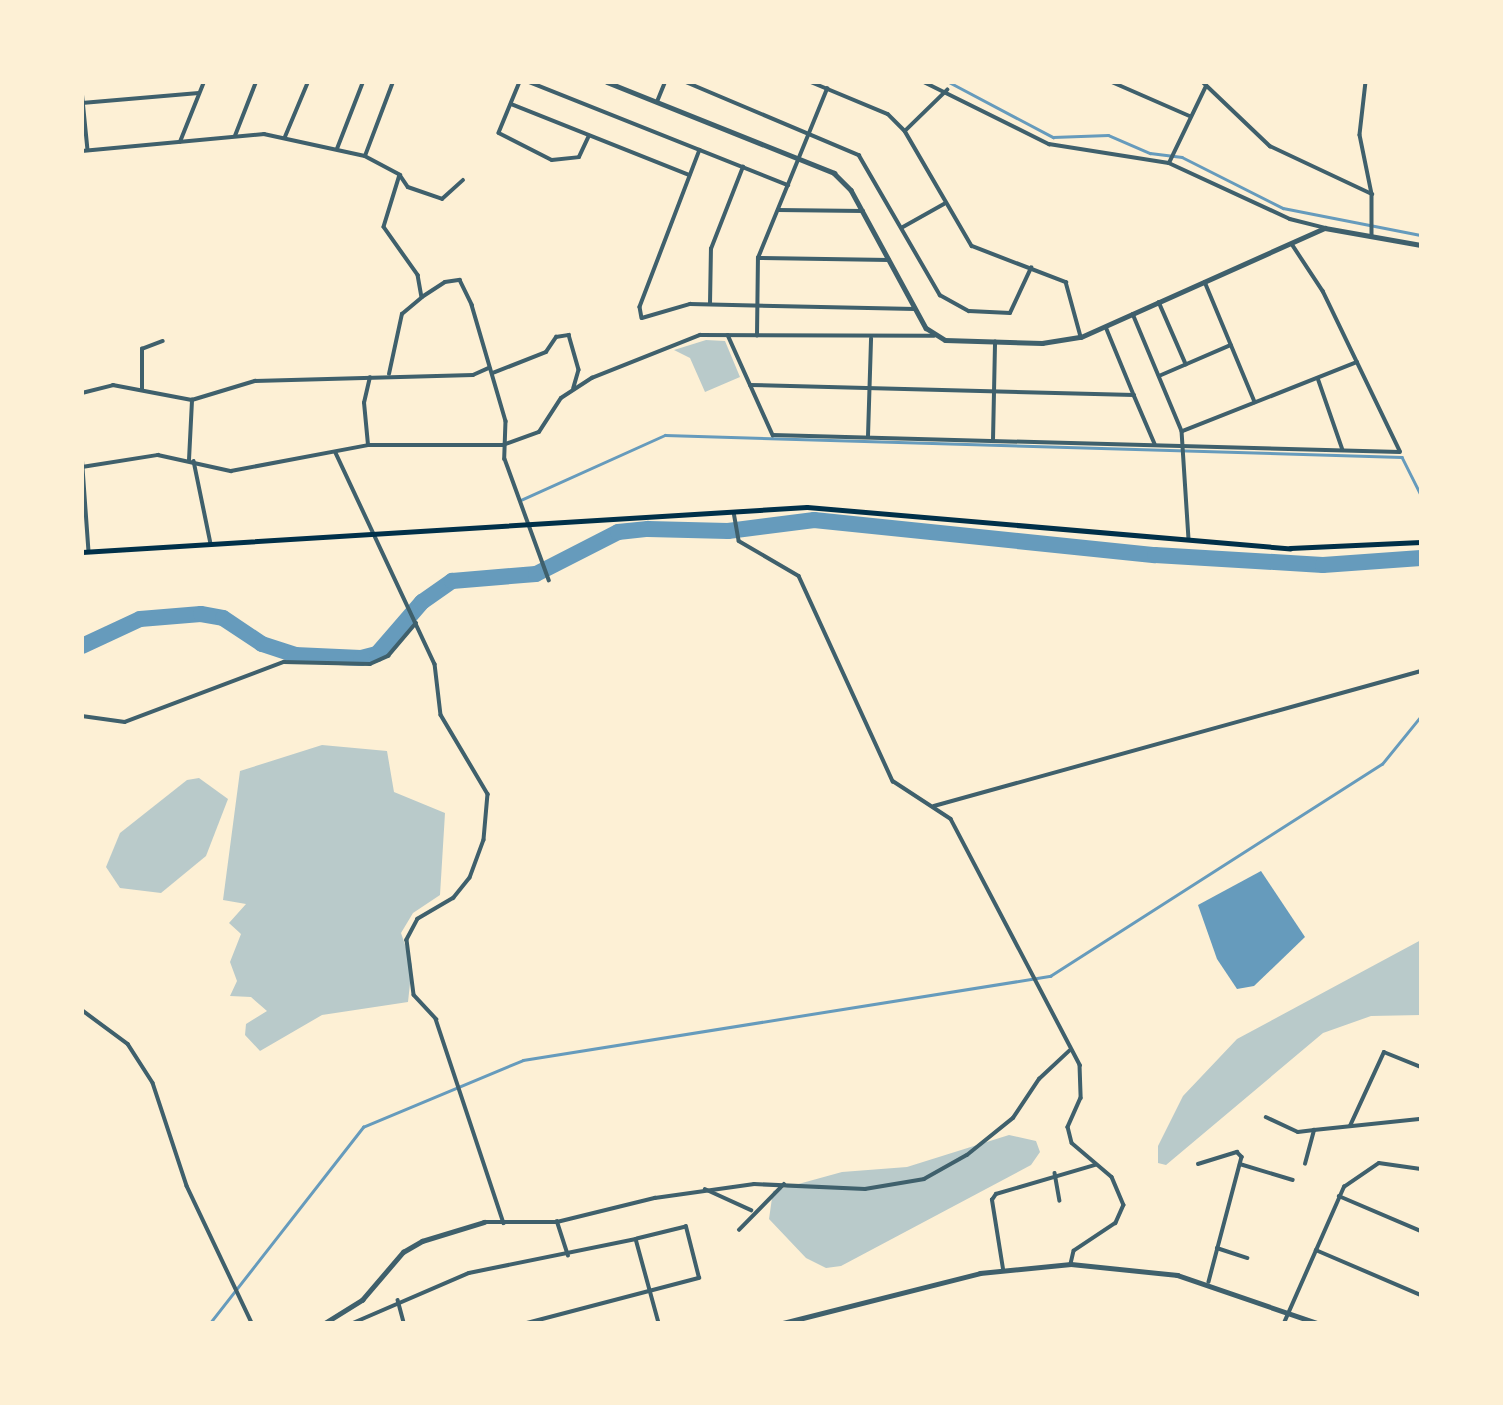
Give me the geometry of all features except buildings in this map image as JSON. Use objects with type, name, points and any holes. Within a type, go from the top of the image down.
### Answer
[{"type":"main road","points":[[86,552],[524,521],[839,507],[1189,541],[1341,549],[1421,542]]},
{"type":"street","points":[[180,142],[204,82]]},
{"type":"street","points":[[234,137],[256,82]]},
{"type":"street","points":[[285,137],[308,82]]},
{"type":"street","points":[[337,149],[363,82]]},
{"type":"street","points":[[365,156],[393,82]]},
{"type":"street","points":[[520,82],[499,133],[539,158],[579,157],[589,135]]},
{"type":"street","points":[[529,82],[788,185]]},
{"type":"street","points":[[607,82],[799,159],[843,181],[863,211],[915,309],[934,336]]},
{"type":"street","points":[[657,102],[665,82]]},
{"type":"street","points":[[686,82],[809,132],[867,163],[940,295],[969,312],[1017,307],[1031,268]]},
{"type":"street","points":[[811,82],[888,114],[905,131],[944,204],[972,246],[1031,268],[1071,288],[1081,337]]},
{"type":"street","points":[[924,82],[935,83],[1049,144],[1169,163],[1290,219],[1421,245]]},
{"type":"street","points":[[1112,82],[1190,116]]},
{"type":"street","points":[[1366,82],[1360,135],[1372,194],[1372,234]]},
{"type":"street","points":[[1169,163],[1204,84],[1270,146],[1372,194]]},
{"type":"street","points":[[757,336],[758,258],[827,89]]},
{"type":"street","points":[[82,90],[88,150]]},
{"type":"street","points":[[905,131],[947,90]]},
{"type":"street","points":[[83,103],[199,93]]},
{"type":"street","points":[[511,104],[689,175]]},
{"type":"street","points":[[82,151],[234,137],[285,137],[365,156],[400,175],[408,187],[442,199],[463,180]]},
{"type":"street","points":[[700,150],[640,313],[649,321],[673,307],[710,304],[915,309]]},
{"type":"street","points":[[710,304],[711,249],[743,167]]},
{"type":"street","points":[[400,175],[384,226],[418,275],[422,297]]},
{"type":"street","points":[[903,227],[944,204]]},
{"type":"street","points":[[778,210],[863,211]]},
{"type":"street","points":[[573,390],[684,341],[728,335],[871,339],[934,336],[995,342],[1081,337],[1325,228]]},
{"type":"street","points":[[728,335],[773,435],[1400,452],[1357,362],[1292,244]]},
{"type":"street","points":[[758,258],[888,260]]},
{"type":"street","points":[[389,374],[402,314],[445,282],[460,280],[493,373],[506,421],[503,445],[524,521],[549,580]]},
{"type":"street","points":[[1205,282],[1255,402]]},
{"type":"street","points":[[1159,302],[1186,365]]},
{"type":"street","points":[[1133,314],[1182,431],[1189,541]]},
{"type":"street","points":[[1105,327],[1155,444]]},
{"type":"street","points":[[83,467],[158,455],[192,460],[230,471],[368,445],[503,445],[539,432],[573,390],[579,370],[569,335],[556,337],[546,352],[493,373]]},
{"type":"street","points":[[868,436],[871,339]]},
{"type":"street","points":[[142,389],[142,349],[163,341]]},
{"type":"street","points":[[993,440],[995,342]]},
{"type":"street","points":[[1159,376],[1231,345]]},
{"type":"street","points":[[1182,431],[1357,362]]},
{"type":"street","points":[[82,393],[113,385],[192,400],[255,381],[389,374],[472,374],[489,368]]},
{"type":"street","points":[[368,445],[364,403],[370,377]]},
{"type":"street","points":[[1318,378],[1343,450]]},
{"type":"street","points":[[750,385],[1134,395]]},
{"type":"street","points":[[192,400],[192,460],[212,545]]},
{"type":"street","points":[[336,453],[416,623],[439,680],[440,715],[475,765],[490,809],[463,889],[410,928],[414,995],[436,1019],[504,1223]]},
{"type":"street","points":[[82,454],[86,552]]},
{"type":"street","points":[[733,511],[739,541],[799,576],[892,781],[934,806],[958,830],[1069,1051],[1080,1065],[1082,1098],[1070,1116],[1070,1135],[1123,1195],[1122,1216],[1074,1251],[1070,1265]]},
{"type":"street","points":[[82,716],[125,722],[284,662],[370,664],[388,656],[416,623]]},
{"type":"street","points":[[934,806],[1421,671]]},
{"type":"street","points":[[82,1010],[128,1044],[153,1083],[187,1186],[253,1323]]},
{"type":"street","points":[[325,1323],[371,1292],[403,1252],[422,1241],[460,1226],[557,1222],[705,1189],[784,1184],[865,1189],[946,1169],[1013,1118],[1039,1079],[1069,1051]]},
{"type":"street","points":[[1350,1126],[1384,1052],[1421,1067]]},
{"type":"street","points":[[1266,1117],[1298,1132],[1421,1119]]},
{"type":"street","points":[[1305,1164],[1314,1130]]},
{"type":"street","points":[[1198,1164],[1237,1152],[1240,1164],[1209,1282]]},
{"type":"street","points":[[1284,1323],[1339,1195],[1367,1166],[1394,1161],[1421,1169]]},
{"type":"street","points":[[1240,1164],[1293,1180]]},
{"type":"street","points":[[1003,1269],[992,1200],[1055,1173],[1095,1165]]},
{"type":"street","points":[[1055,1173],[1060,1201]]},
{"type":"street","points":[[739,1230],[751,1210],[784,1184]]},
{"type":"street","points":[[705,1189],[751,1210]]},
{"type":"street","points":[[1339,1195],[1421,1231]]},
{"type":"street","points":[[557,1222],[568,1256]]},
{"type":"street","points":[[353,1323],[398,1300],[468,1273],[568,1256],[686,1227],[699,1278],[527,1323]]},
{"type":"street","points":[[636,1239],[659,1323]]},
{"type":"street","points":[[1217,1248],[1247,1258]]},
{"type":"street","points":[[1316,1250],[1421,1295]]},
{"type":"street","points":[[783,1323],[1003,1269],[1070,1265],[1145,1269],[1209,1282],[1317,1323]]},
{"type":"street","points":[[398,1300],[404,1323]]},
{"type":"shaded area","points":[[706,340],[725,341],[740,377],[705,392],[690,358],[674,350]]},
{"type":"shaded area","points":[[322,745],[387,751],[394,792],[445,813],[440,895],[413,913],[401,933],[412,965],[408,1002],[322,1015],[260,1051],[245,1035],[246,1024],[267,1011],[251,997],[230,996],[237,981],[230,962],[241,934],[229,923],[246,904],[223,900],[240,771]]},
{"type":"shaded area","points":[[199,778],[228,799],[206,856],[161,893],[120,888],[106,867],[120,833],[187,780]]},
{"type":"shaded area","points":[[1421,940],[1421,1015],[1371,1016],[1323,1033],[1166,1165],[1158,1163],[1158,1146],[1183,1096],[1237,1039]]},
{"type":"shaded area","points":[[1009,1135],[1036,1141],[1040,1152],[1031,1165],[841,1266],[826,1268],[806,1258],[769,1219],[773,1191],[842,1172],[907,1167]]},
{"type":"water","points":[[1261,871],[1305,937],[1254,986],[1237,989],[1217,959],[1198,905]]},
{"type":"waterway","points":[[949,82],[1053,137],[1108,135],[1150,153],[1182,157],[1283,208],[1421,235]]},
{"type":"waterway","points":[[521,500],[665,435],[1402,457],[1421,495]]},
{"type":"waterway","points":[[82,646],[140,619],[201,614],[223,618],[262,644],[295,655],[361,658],[377,654],[422,602],[452,581],[536,574],[618,532],[648,529],[728,531],[814,520],[1155,555],[1323,565],[1421,558]]},
{"type":"waterway","points":[[210,1323],[363,1127],[523,1060],[1050,976],[1382,764],[1421,716]]}]
